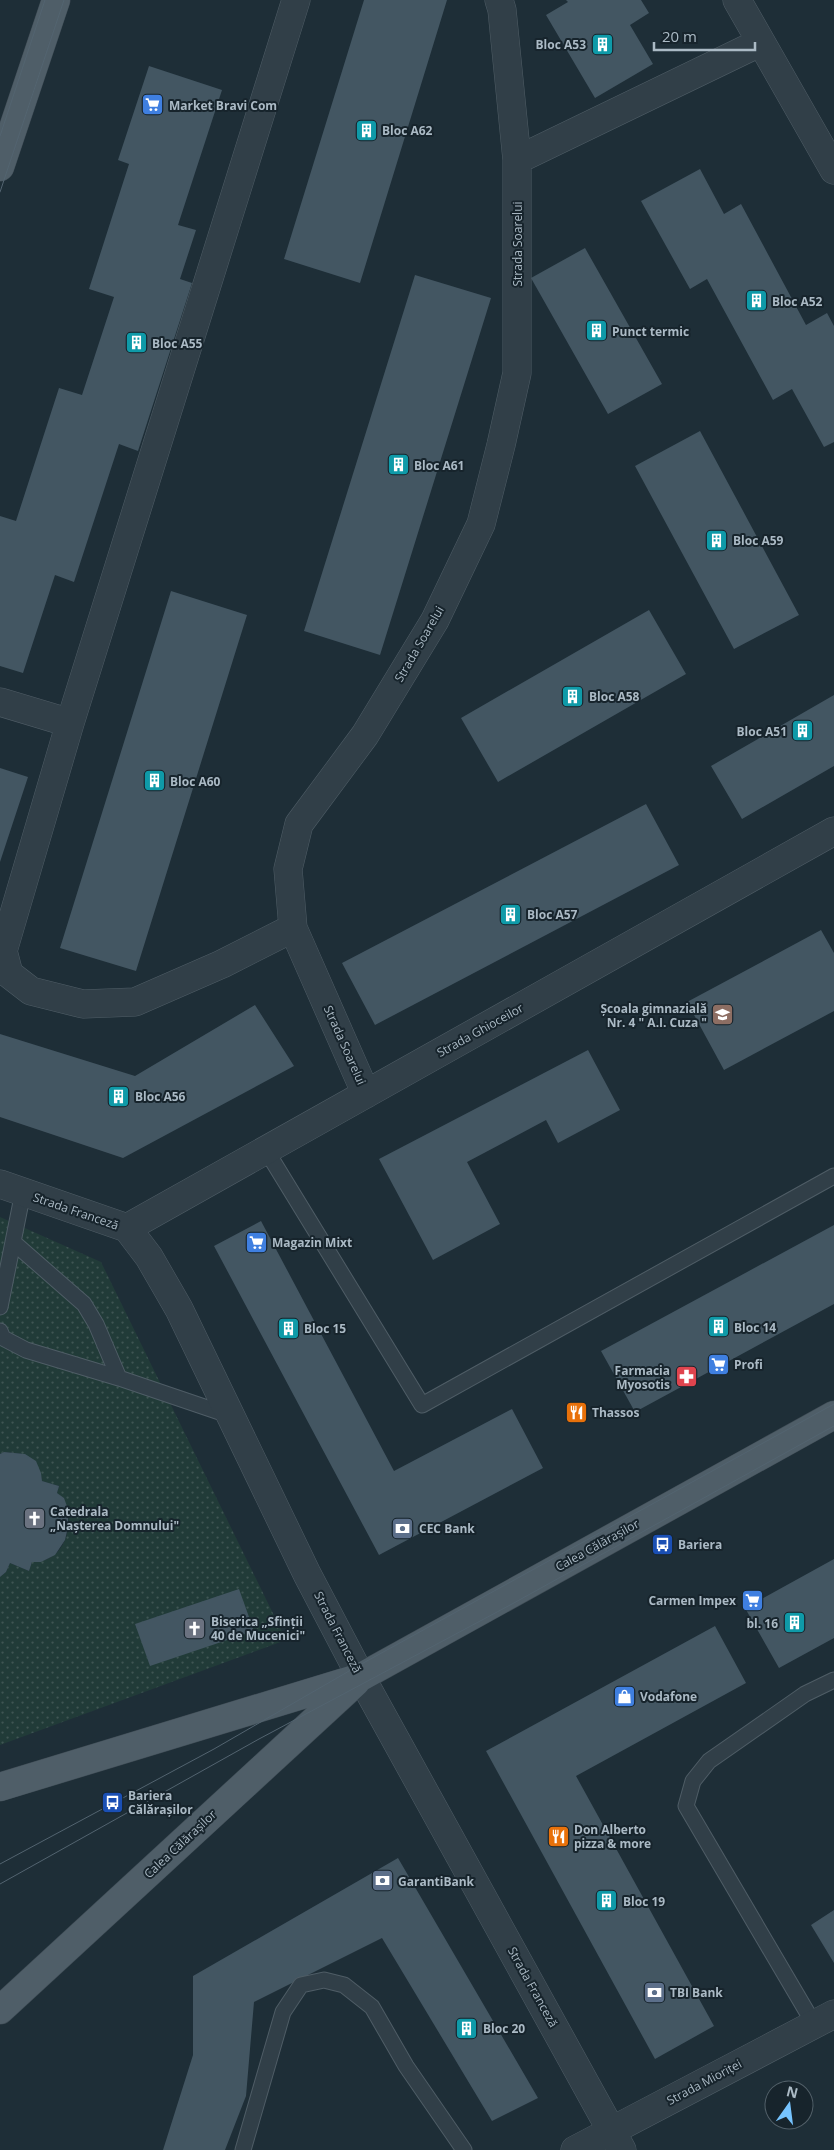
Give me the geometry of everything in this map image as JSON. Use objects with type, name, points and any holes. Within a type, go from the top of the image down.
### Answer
[{"type":"main road","points":[[0,167],[56,0]]},
{"type":"main road","name":"Calea Călărașilor","points":[[0,1787],[361,1677],[834,1414]]},
{"type":"main road","name":"Calea Călărașilor","points":[[0,2010],[361,1677]]},
{"type":"street","points":[[293,928],[222,964],[135,1002],[83,1004],[31,991],[9,974],[3,951],[70,723],[296,0]]},
{"type":"street","name":"Strada Soarelui","points":[[366,1094],[293,928],[288,869],[299,824],[365,735],[436,620],[482,524],[517,372],[517,160],[502,10],[499,0]]},
{"type":"street","points":[[737,0],[834,170]]},
{"type":"street","points":[[517,160],[761,42]]},
{"type":"street","points":[[0,702],[70,723]]},
{"type":"street","name":"Strada Ghioceilor","points":[[127,1228],[834,832]]},
{"type":"street","name":"Strada Franceză","points":[[12,1188],[127,1228],[149,1257],[179,1309],[307,1574],[361,1677],[616,2140]]},
{"type":"street","name":"Strada Mioriței","points":[[575,2150],[616,2140],[824,2019]]},
{"type":"lane","points":[[266,1150],[422,1405],[834,1176]]},
{"type":"lane","points":[[0,1307],[13,1242],[12,1188]]},
{"type":"lane","points":[[13,1242],[84,1304],[96,1324],[119,1378]]},
{"type":"lane","points":[[0,1331],[3,1338],[26,1350],[119,1378],[231,1416]]},
{"type":"lane","points":[[824,2019],[686,1806],[693,1781],[709,1761],[805,1694],[834,1680]]},
{"type":"lane","points":[[243,2150],[283,2012],[300,1985],[324,1980],[344,1985],[372,2007],[406,2066],[464,2150]]},
{"type":"green space","points":[[0,1217],[101,1262],[286,1640],[0,1745],[0,1577],[6,1572],[10,1563],[29,1571],[32,1562],[38,1562],[54,1555],[64,1541],[69,1524],[66,1507],[57,1493],[59,1486],[42,1481],[37,1465],[30,1458],[8,1452],[0,1454]]},
{"type":"building","name":"Bloc A62","points":[[364,0],[447,0],[360,283],[284,259]]},
{"type":"building","name":"Bloc A53","points":[[566,0],[641,0],[649,13],[630,25],[653,64],[595,98],[546,15],[568,2]]},
{"type":"building","name":"Bloc A55","points":[[149,66],[222,90],[178,225],[196,230],[180,279],[192,283],[138,451],[119,444],[74,582],[55,575],[23,673],[0,666],[0,516],[16,521],[59,388],[82,395],[114,297],[89,289],[129,164],[118,160]]},
{"type":"building","name":"Bloc A52","points":[[700,169],[724,214],[741,204],[806,325],[827,313],[834,326],[834,442],[824,447],[792,389],[773,400],[707,279],[690,289],[641,201]]},
{"type":"building","name":"Punct termic","points":[[585,248],[662,384],[608,414],[531,278]]},
{"type":"building","name":"Bloc A61","points":[[415,275],[491,298],[380,655],[304,631]]},
{"type":"building","name":"Bloc A59","points":[[700,431],[799,615],[734,649],[635,466]]},
{"type":"building","name":"Bloc A60","points":[[171,591],[247,615],[136,971],[60,948]]},
{"type":"building","name":"Bloc A58","points":[[649,610],[686,674],[498,782],[461,718]]},
{"type":"building","name":"Bloc A51","points":[[834,695],[834,766],[742,819],[711,766]]},
{"type":"building","points":[[0,768],[28,777],[0,862]]},
{"type":"building","name":"Bloc A57","points":[[646,804],[679,865],[375,1025],[342,963]]},
{"type":"building","points":[[821,930],[834,953],[834,1011],[724,1070],[687,1002]]},
{"type":"building","name":"Bloc A56","points":[[255,1005],[294,1066],[123,1158],[0,1117],[0,1034],[135,1076]]},
{"type":"building","points":[[588,1050],[620,1110],[558,1143],[546,1120],[467,1162],[500,1224],[433,1260],[379,1159]]},
{"type":"building","name":"Bloc 15","points":[[261,1221],[394,1471],[512,1409],[543,1468],[379,1555],[214,1246]]},
{"type":"building","name":"Bloc 14","points":[[834,1225],[834,1304],[635,1412],[601,1351]]},
{"type":"building","name":"Catedrala „Nașterea Domnului\"","points":[[4,1452],[25,1454],[36,1461],[42,1481],[59,1486],[57,1493],[64,1498],[68,1509],[68,1527],[65,1540],[55,1555],[41,1562],[32,1562],[29,1571],[10,1563],[6,1572],[0,1577],[0,1454]]},
{"type":"building","name":"bl. 16","points":[[834,1559],[834,1638],[779,1668],[745,1608]]},
{"type":"building","name":"Biserica „Sfinții 40 de Mucenici\"","points":[[239,1589],[254,1631],[150,1666],[135,1624]]},
{"type":"building","name":"Bloc 19","points":[[715,1626],[746,1683],[576,1776],[714,2026],[655,2059],[486,1751]]},
{"type":"building","name":"Bloc 20","points":[[398,1858],[538,2098],[492,2121],[382,1938],[254,2002],[246,2096],[225,2150],[163,2150],[193,2055],[193,1976]]},
{"type":"building","points":[[834,1910],[834,1963],[811,1925]]},
{"type":"tram line","points":[[0,136],[45,0]]},
{"type":"tram line","points":[[0,192],[64,0]]},
{"type":"tram line","points":[[0,1864],[214,1749],[356,1667],[834,1404]]},
{"type":"tram line","points":[[0,1884],[259,1739],[512,1604],[834,1426]]},
{"type":"place","name":"Bloc A53","points":[[602,44]]},
{"type":"place","name":"Market Bravi Com","points":[[153,105]]},
{"type":"place","name":"Bloc A62","points":[[366,130]]},
{"type":"place","name":"Bloc A52","points":[[756,301]]},
{"type":"place","name":"Punct termic","points":[[596,331]]},
{"type":"place","name":"Bloc A55","points":[[136,343]]},
{"type":"place","name":"Bloc A61","points":[[398,465]]},
{"type":"place","name":"Bloc A59","points":[[717,540]]},
{"type":"place","name":"Bloc A58","points":[[573,696]]},
{"type":"place","name":"Bloc A51","points":[[803,731]]},
{"type":"place","name":"Bloc A60","points":[[154,781]]},
{"type":"place","name":"Bloc A57","points":[[511,914]]},
{"type":"place","name":"Școala gimnazială Nr. 4 \" A.I. Cuza \"","points":[[723,1015]]},
{"type":"place","name":"Bloc A56","points":[[119,1096]]},
{"type":"place","name":"Magazin Mixt","points":[[256,1242]]},
{"type":"place","name":"Bloc 14","points":[[718,1327]]},
{"type":"place","name":"Bloc 15","points":[[288,1328]]},
{"type":"place","name":"Profi","points":[[718,1364]]},
{"type":"place","name":"Farmacia Myosotis","points":[[686,1377]]},
{"type":"place","name":"Thassos","points":[[576,1412]]},
{"type":"place","name":"Catedrala „Nașterea Domnului\"","points":[[34,1518]]},
{"type":"place","name":"CEC Bank","points":[[403,1528]]},
{"type":"place","name":"Bariera","points":[[662,1544]]},
{"type":"place","name":"Carmen Impex","points":[[752,1600]]},
{"type":"place","name":"bl. 16","points":[[794,1623]]},
{"type":"place","name":"Biserica „Sfinții 40 de Mucenici\"","points":[[195,1628]]},
{"type":"place","name":"Vodafone","points":[[624,1696]]},
{"type":"place","name":"Bariera Călărașilor","points":[[112,1802]]},
{"type":"place","name":"Don Alberto pizza & more","points":[[558,1836]]},
{"type":"place","name":"GarantiBank","points":[[382,1881]]},
{"type":"place","name":"Bloc 19","points":[[607,1901]]},
{"type":"place","name":"TBI Bank","points":[[654,1992]]},
{"type":"place","name":"Bloc 20","points":[[467,2028]]}]
